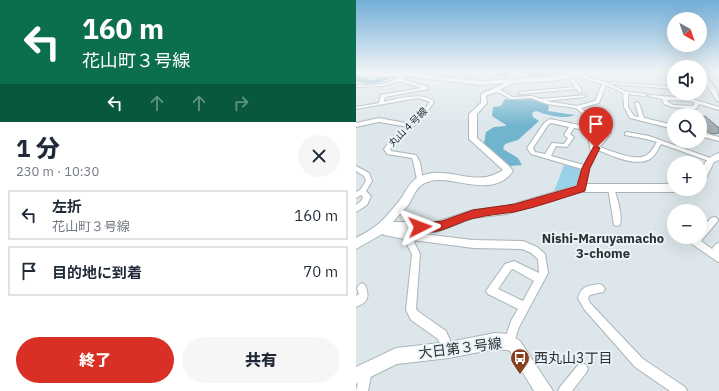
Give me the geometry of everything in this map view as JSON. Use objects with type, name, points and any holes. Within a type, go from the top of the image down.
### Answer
[{"type":"street","points":[[356,108],[381,104],[383,96],[414,90]]},
{"type":"street","points":[[483,95],[493,90]]},
{"type":"street","points":[[483,95],[498,90]]},
{"type":"street","points":[[499,90],[511,98],[532,97],[547,103],[577,107],[598,102],[602,90]]},
{"type":"street","points":[[504,94],[551,90]]},
{"type":"street","points":[[580,90],[590,104]]},
{"type":"street","points":[[622,90],[626,93],[644,95]]},
{"type":"street","points":[[713,90],[719,100]]},
{"type":"street","points":[[626,93],[624,100],[628,112],[632,117],[667,125]]},
{"type":"street","points":[[356,244],[382,228],[390,216],[407,199],[413,187],[420,180],[440,176],[475,182],[486,182],[502,177],[508,171],[473,139],[472,114],[484,103],[483,95]]},
{"type":"street","points":[[541,100],[584,96]]},
{"type":"street","points":[[650,96],[667,98]]},
{"type":"street","name":"丸山４号線","points":[[381,104],[418,98],[430,100],[432,102],[412,126],[396,137],[389,144],[387,149],[388,153],[414,156],[418,162],[420,180]]},
{"type":"street","points":[[664,98],[666,103],[672,106],[694,108],[697,103]]},
{"type":"street","points":[[690,100],[719,109]]},
{"type":"street","points":[[637,103],[642,120]]},
{"type":"street","points":[[577,107],[608,132],[595,149],[586,168],[581,182],[581,188]]},
{"type":"street","points":[[356,125],[379,120],[412,126]]},
{"type":"street","points":[[586,168],[532,153],[530,148],[546,124],[554,121],[586,128],[590,132],[595,149]]},
{"type":"street","points":[[547,157],[554,144],[566,146],[571,137],[567,135],[573,125]]},
{"type":"street","points":[[627,134],[647,137],[715,158],[707,171]]},
{"type":"street","points":[[707,136],[719,139]]},
{"type":"street","points":[[595,149],[632,159],[642,160],[650,155],[660,142]]},
{"type":"street","points":[[356,168],[367,175],[368,180],[359,193],[367,196],[364,203],[356,209]]},
{"type":"street","points":[[382,228],[436,227],[468,215],[515,208],[581,188],[667,188]]},
{"type":"street","points":[[611,188],[617,223]]},
{"type":"street","points":[[707,228],[714,220]]},
{"type":"street","points":[[382,228],[387,233],[473,244],[523,245],[534,250],[542,257],[544,272],[515,325],[509,342]]},
{"type":"street","points":[[406,235],[416,254],[411,310],[415,316],[442,335],[449,350]]},
{"type":"street","points":[[700,244],[717,253]]},
{"type":"street","points":[[525,307],[491,292],[508,267],[514,265],[540,279]]},
{"type":"street","points":[[356,302],[364,296],[362,288]]},
{"type":"street","points":[[600,289],[587,291],[583,296],[583,300],[639,363],[681,391]]},
{"type":"street","name":"大日第３号線","points":[[361,372],[396,356],[449,350],[491,341],[509,342],[515,346],[544,391]]},
{"type":"street","points":[[564,391],[582,369]]},
{"type":"street","points":[[361,372],[362,391]]},
{"type":"shaded area","points":[[505,99],[534,99],[549,106],[548,111],[575,115],[561,117],[536,111],[532,113],[533,117],[539,121],[518,140],[505,144],[503,149],[518,158],[522,165],[510,166],[484,143],[486,132],[494,127],[506,126],[492,116],[493,107],[501,106]]},
{"type":"shaded area","points":[[564,165],[582,169],[577,187],[553,194]]},
{"type":"building","points":[[707,118],[719,128],[719,133],[713,134],[707,131]]},
{"type":"place","name":"西丸山3丁目","points":[[520,375]]},
{"type":"district","name":"Nishi-Maruyamacho 3-chome","points":[[603,246]]},
{"type":"route","points":[[420,227],[429,228],[442,226],[451,221],[473,214],[507,210],[581,188],[581,182],[586,168],[596,148]]}]
